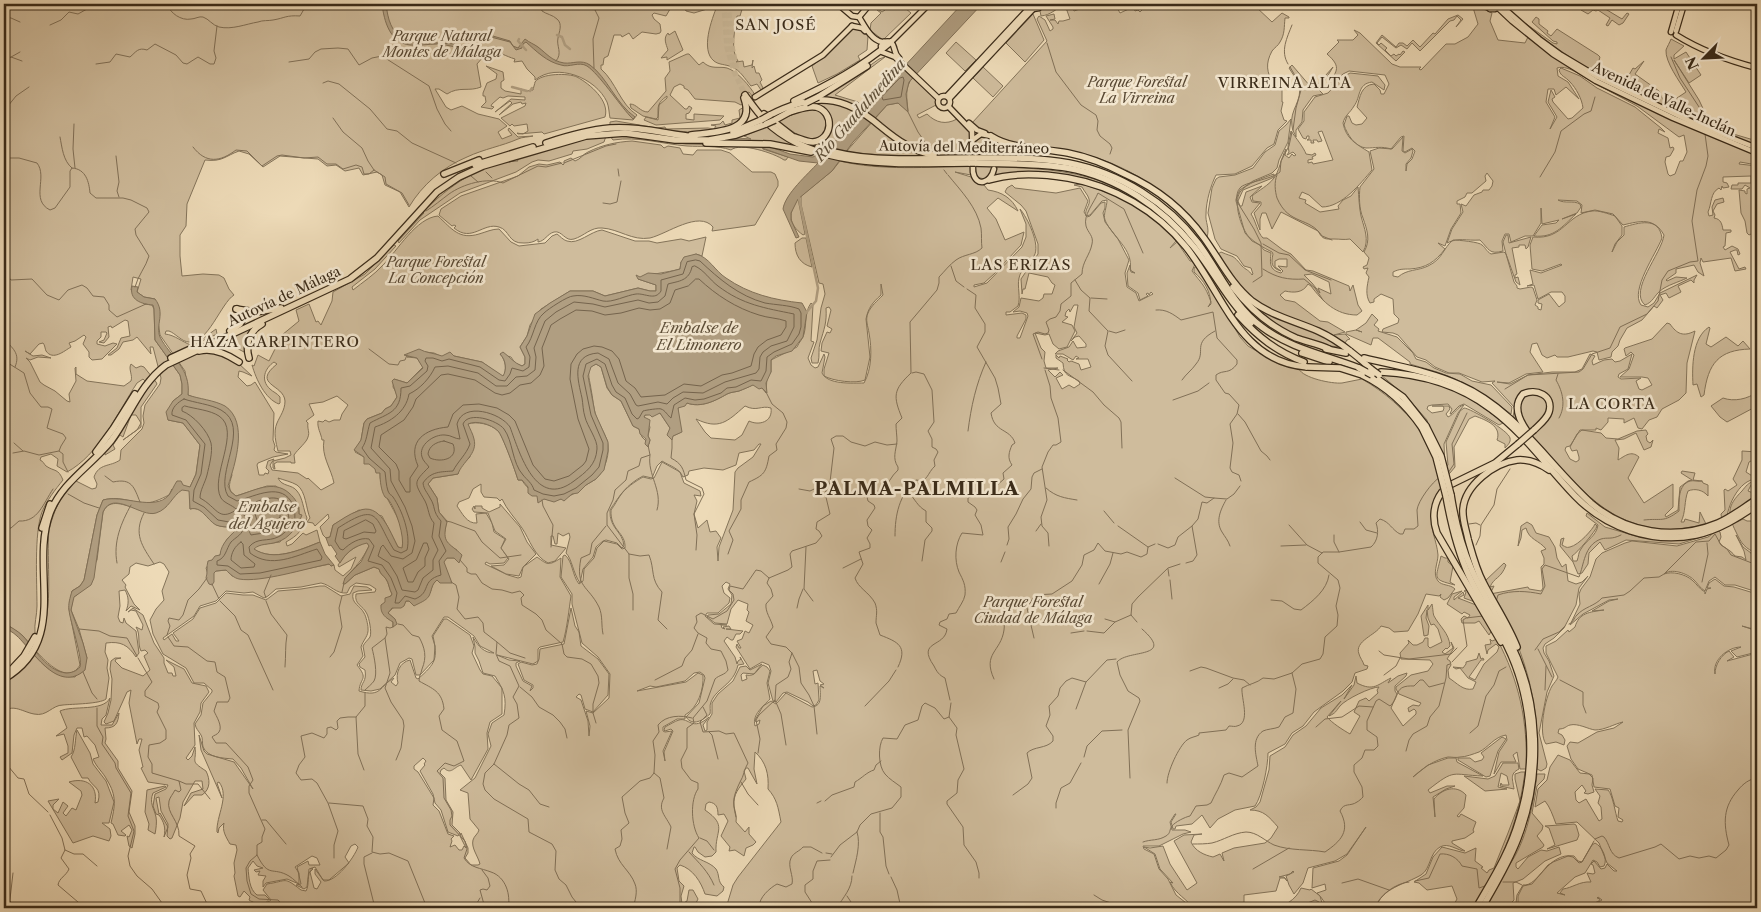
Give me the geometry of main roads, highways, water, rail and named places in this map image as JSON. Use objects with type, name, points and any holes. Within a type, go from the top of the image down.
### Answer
[{"type":"highway","points":[[772,116],[808,95],[815,86],[820,88],[826,86],[863,64],[883,49],[893,45]]},
{"type":"highway","name":"Autovía de Málaga","points":[[193,351],[350,279],[377,258],[424,205],[459,176],[483,166],[586,136],[625,132],[675,140],[701,140],[724,138],[746,132],[772,116],[789,112],[850,78],[883,49]]},
{"type":"highway","points":[[687,136],[730,129],[738,125],[744,117],[746,110],[745,95]]},
{"type":"highway","name":"Autovía del Mediterráneo","points":[[745,95],[764,115],[780,128],[820,152],[846,157],[958,158],[1050,166],[1085,172],[1106,180],[1134,194],[1158,210],[1186,237],[1234,305],[1264,333],[1292,349],[1348,368],[1372,372],[1403,397],[1441,456],[1447,494],[1462,544],[1483,598],[1515,652],[1527,689],[1533,717],[1535,742],[1532,786],[1518,838],[1482,908]]},
{"type":"highway","name":"Autovía del Mediterráneo","points":[[745,95],[754,108],[772,127],[791,139],[827,155],[893,162],[1022,158],[1070,163],[1110,176],[1135,188],[1162,206],[1190,233],[1227,288],[1261,327],[1290,345],[1357,370],[1397,398],[1424,427]]},
{"type":"highway","points":[[772,116],[798,103],[817,99],[840,102],[857,109],[897,140],[913,149],[926,154],[958,158]]},
{"type":"highway","points":[[789,112],[804,107],[818,107],[826,113],[830,122],[828,132],[820,140],[808,142],[795,137]]},
{"type":"highway","name":"Autovía de Málaga","points":[[38,634],[41,605],[40,545],[46,514],[59,489],[105,441],[145,382],[166,365],[230,331],[348,276],[375,255],[422,203],[444,182],[467,168],[498,156],[573,134],[610,128],[630,128],[703,137],[731,133],[763,122]]},
{"type":"highway","points":[[991,136],[1007,144],[1078,156],[1124,173],[1169,201],[1194,226],[1209,245],[1230,278],[1252,300],[1273,314],[1329,336],[1348,352],[1362,359],[1428,373],[1461,385],[1498,408],[1540,449],[1580,493],[1608,516],[1620,522],[1655,532],[1692,531],[1734,517],[1757,499]]},
{"type":"highway","points":[[675,140],[691,143],[770,144],[820,152]]},
{"type":"highway","points":[[444,174],[468,164],[498,156]]},
{"type":"highway","points":[[989,180],[1012,176],[1049,176],[1085,182],[1119,194],[1145,209],[1171,231],[1191,253],[1241,331],[1258,349],[1280,362],[1357,370]]},
{"type":"highway","points":[[249,358],[248,339],[255,328],[340,287],[362,273],[391,247],[444,187]]},
{"type":"highway","points":[[1194,226],[1234,288],[1254,310],[1270,324],[1287,334],[1329,349]]},
{"type":"highway","points":[[1202,258],[1232,308],[1252,331]]},
{"type":"highway","points":[[1214,288],[1239,319],[1252,331],[1276,349],[1306,364]]},
{"type":"highway","points":[[230,331],[240,324],[243,319],[241,312],[235,308],[256,312],[281,308]]},
{"type":"highway","points":[[1244,309],[1262,324],[1279,334],[1299,342],[1348,352]]},
{"type":"highway","points":[[193,351],[215,351],[239,362]]},
{"type":"highway","points":[[1362,359],[1372,372],[1401,373],[1428,378],[1475,398],[1497,413],[1515,430],[1588,507],[1600,517],[1642,535],[1661,538],[1682,537],[1706,532],[1757,505]]},
{"type":"highway","points":[[1380,373],[1403,397]]},
{"type":"highway","name":"Autovía de Málaga","points":[[5,677],[21,662],[29,650],[38,634],[44,616],[44,542],[46,526],[58,497],[109,442],[145,382]]},
{"type":"highway","points":[[1452,484],[1495,463],[1518,444],[1534,430],[1546,418],[1550,407],[1546,397],[1540,392],[1527,392],[1521,397],[1517,410],[1523,426],[1539,446],[1540,449]]},
{"type":"highway","points":[[1483,598],[1465,527],[1463,510],[1468,491],[1485,475],[1517,460],[1540,464],[1558,480],[1562,480]]},
{"type":"highway","points":[[1447,494],[1438,500],[1434,511],[1435,528],[1439,538],[1483,598],[1501,630]]},
{"type":"highway","name":"Autovía del Mediterráneo","points":[[1476,908],[1503,865],[1519,821],[1529,766],[1529,729],[1521,682],[1501,630]]},
{"type":"main road","points":[[838,4],[883,49],[903,63]]},
{"type":"main road","points":[[755,97],[823,55],[870,4]]},
{"type":"main road","points":[[883,49],[893,45],[929,4]]},
{"type":"main road","points":[[883,49],[893,45],[933,4]]},
{"type":"main road","points":[[893,45],[897,56],[917,77],[939,97],[948,97],[1031,6],[1039,8],[1041,4]]},
{"type":"main road","points":[[1484,4],[1490,9],[1500,5]]},
{"type":"main road","name":"Avenida de Valle-Inclán","points":[[1494,4],[1500,5],[1512,21],[1553,54],[1596,81],[1757,153]]},
{"type":"main road","points":[[1674,32],[1679,4]]},
{"type":"main road","points":[[1674,32],[1684,4]]},
{"type":"main road","points":[[854,20],[859,25]]},
{"type":"main road","points":[[1674,32],[1696,46],[1757,68]]},
{"type":"main road","points":[[939,97],[938,102],[941,108],[949,106]]},
{"type":"main road","points":[[948,97],[949,106],[970,127],[974,140],[974,176],[980,181],[989,180],[993,175],[994,169]]},
{"type":"main road","points":[[949,106],[974,127],[991,136],[994,140],[994,152]]},
{"type":"main road","points":[[974,140],[978,135],[984,133]]},
{"type":"main road","name":"Avenida de Valle-Inclán","points":[[1722,137],[1757,148]]},
{"type":"water","points":[[382,4],[386,4],[391,25],[404,41],[456,44],[475,49],[478,48],[483,36],[486,34],[510,41],[513,46],[510,42],[487,36],[482,39],[479,49],[475,51],[434,44],[413,45],[403,43],[397,40],[389,30]]},
{"type":"water","points":[[962,4],[982,4],[909,82],[906,94],[908,112],[898,103],[887,105],[853,142],[832,171],[798,199],[791,213],[791,220],[799,237],[796,238],[783,209],[788,197],[818,163],[799,161],[762,148],[768,146],[790,154],[813,157],[828,149]]},
{"type":"water","points":[[525,39],[556,61],[564,63],[583,62],[590,65],[602,76],[628,112],[635,117],[633,119],[630,116],[603,82],[587,66],[581,64],[564,66],[556,64],[542,56],[526,42],[522,48],[516,50],[513,46],[518,48]]},
{"type":"water","name":"Embalse de El Limonero","points":[[696,254],[705,258],[722,275],[735,284],[772,298],[802,303],[807,312],[803,337],[792,351],[776,356],[771,360],[771,372],[766,383],[767,393],[762,388],[759,389],[753,385],[728,393],[708,403],[697,405],[687,403],[685,406],[678,408],[682,432],[673,436],[672,440],[667,435],[670,428],[660,413],[652,417],[645,415],[644,417],[650,420],[648,447],[645,444],[646,439],[640,434],[639,429],[633,426],[621,401],[612,395],[607,387],[601,367],[596,364],[591,367],[588,376],[595,413],[608,442],[608,451],[604,470],[596,479],[564,501],[561,499],[554,502],[544,499],[538,503],[537,496],[532,496],[528,493],[528,487],[522,480],[518,480],[506,446],[498,431],[483,423],[475,422],[468,424],[475,444],[472,454],[458,474],[433,478],[428,484],[437,498],[439,512],[447,522],[445,535],[447,542],[462,555],[459,563],[454,558],[447,558],[444,562],[452,583],[440,583],[437,580],[429,596],[424,601],[414,606],[409,601],[406,601],[401,608],[392,608],[388,613],[395,619],[397,624],[393,627],[393,622],[381,611],[381,605],[385,602],[385,598],[392,594],[387,581],[379,569],[374,567],[355,575],[343,584],[345,578],[361,562],[369,546],[367,543],[355,547],[345,555],[340,563],[335,556],[337,554],[331,545],[329,546],[326,538],[330,537],[333,525],[345,517],[358,511],[372,510],[388,526],[398,547],[402,548],[403,543],[399,523],[394,509],[383,492],[380,473],[376,473],[375,469],[369,464],[364,464],[364,457],[354,450],[361,440],[364,423],[367,419],[382,413],[391,406],[397,397],[392,381],[394,379],[407,383],[423,368],[417,358],[404,355],[419,349],[442,356],[450,352],[454,356],[482,362],[503,376],[505,365],[504,359],[500,354],[503,352],[514,362],[522,366],[525,364],[525,357],[520,347],[527,336],[535,314],[550,303],[570,291],[593,291],[605,296],[638,288],[656,291],[656,285],[638,279],[636,275],[640,277],[648,273],[661,274],[680,269],[684,257]]},
{"type":"water","name":"Embalse del Agujero","points":[[132,286],[138,287],[137,292],[144,297],[155,299],[158,304],[160,309],[160,337],[183,370],[188,386],[188,395],[225,406],[237,422],[238,444],[228,486],[231,492],[236,496],[270,486],[283,489],[297,502],[299,514],[302,515],[292,532],[281,540],[254,549],[270,555],[278,555],[296,551],[320,542],[325,554],[334,565],[331,566],[329,564],[271,577],[248,580],[235,578],[226,570],[216,571],[212,585],[209,584],[206,578],[208,561],[220,555],[224,543],[239,527],[238,523],[235,523],[232,527],[218,526],[198,509],[190,509],[189,491],[182,490],[164,509],[156,513],[143,512],[113,503],[103,512],[94,578],[91,585],[74,597],[71,610],[87,658],[85,670],[75,676],[65,677],[47,668],[14,633],[4,627],[4,623],[23,636],[42,659],[53,668],[66,673],[77,670],[80,667],[80,656],[69,603],[72,591],[80,586],[84,580],[97,515],[103,500],[120,499],[155,502],[163,500],[169,495],[177,481],[181,481],[183,485],[190,487],[196,474],[200,445],[183,423],[168,420],[166,412],[173,401],[182,394],[180,375],[155,340],[153,305],[144,304],[134,298]]},
{"type":"waterway","points":[[50,25],[61,20],[69,12],[78,14],[92,4]]},
{"type":"waterway","points":[[156,4],[167,4],[173,13],[180,18],[192,19],[203,17],[224,28],[288,16],[300,16],[307,4]]},
{"type":"waterway","points":[[540,4],[542,11],[560,23],[559,55],[556,61]]},
{"type":"waterway","points":[[592,4],[599,18],[593,39],[594,68]]},
{"type":"waterway","points":[[4,17],[20,22]]},
{"type":"waterway","points":[[1288,64],[1284,49],[1292,25]]},
{"type":"waterway","points":[[96,64],[110,62],[116,54],[130,57],[137,51],[141,49],[147,50],[155,44],[176,55],[183,63],[187,64],[198,57],[210,64],[214,64],[216,58],[214,51],[217,26]]},
{"type":"waterway","points":[[557,35],[562,37],[565,45],[570,49]]},
{"type":"waterway","points":[[519,39],[518,41],[526,50]]},
{"type":"waterway","points":[[1047,43],[1056,72],[1081,105],[1096,115],[1098,121],[1097,130],[1100,136],[1110,144],[1112,148],[1110,154]]},
{"type":"waterway","points":[[289,62],[309,59],[315,52],[321,49],[348,49],[359,65],[372,58],[382,56],[429,86],[437,109],[451,131]]},
{"type":"waterway","points":[[4,61],[20,52]]},
{"type":"waterway","points":[[11,57],[22,61]]},
{"type":"waterway","points":[[1671,57],[1680,78],[1701,110],[1704,125]]},
{"type":"waterway","points":[[1290,67],[1300,84],[1301,90],[1293,130]]},
{"type":"waterway","points":[[323,83],[328,81],[339,84],[370,109],[387,129],[397,131],[412,143],[456,163]]},
{"type":"waterway","points":[[4,111],[16,96],[29,87]]},
{"type":"waterway","points":[[512,87],[527,91]]},
{"type":"waterway","points":[[1540,177],[1555,152],[1561,131],[1591,111],[1595,97]]},
{"type":"waterway","points":[[908,112],[929,148]]},
{"type":"waterway","points":[[333,118],[343,132],[362,148],[374,170],[385,177],[386,184],[402,193],[409,205]]},
{"type":"waterway","points":[[74,124],[73,149],[75,168]]},
{"type":"waterway","points":[[1253,282],[1262,276],[1261,243],[1236,200],[1237,194],[1242,186],[1271,177],[1280,172],[1281,161],[1289,146],[1292,132]]},
{"type":"waterway","points":[[1505,389],[1528,375],[1579,372],[1592,354],[1610,348],[1620,327],[1647,314],[1658,301],[1662,280],[1668,271],[1690,262],[1698,261],[1692,221],[1697,190],[1708,156],[1705,134]]},
{"type":"waterway","points":[[60,137],[65,158],[72,168]]},
{"type":"waterway","points":[[564,163],[606,146],[616,144]]},
{"type":"waterway","points":[[193,147],[198,153],[208,159],[219,159],[236,150],[247,151],[262,166],[277,156],[282,155],[304,158],[318,157],[327,164],[336,164],[343,169],[356,165],[362,167],[364,174],[369,174],[374,170]]},
{"type":"waterway","points":[[116,156],[119,182],[117,191],[119,197]]},
{"type":"waterway","points":[[4,158],[19,158],[37,163],[41,175],[41,200],[44,206],[50,210],[55,208],[70,187],[70,171],[72,168],[84,173],[88,181],[90,193],[96,198],[123,198],[147,208],[149,212],[135,229],[136,235],[149,256],[135,287]]},
{"type":"waterway","points":[[426,211],[455,190],[475,182],[497,181],[503,183],[538,166],[546,167],[562,163]]},
{"type":"waterway","points":[[618,169],[619,176]]},
{"type":"waterway","points":[[944,170],[947,174]]},
{"type":"waterway","points":[[486,172],[492,178]]},
{"type":"waterway","points":[[898,667],[901,660],[901,649],[892,640],[880,635],[876,623],[877,611],[875,603],[855,578],[863,564],[859,552],[870,548],[867,538],[872,530],[868,526],[867,520],[875,508],[868,501],[867,488],[881,492],[898,470],[895,457],[897,441],[896,424],[902,418],[896,394],[901,384],[911,373],[910,322],[937,290],[939,277],[949,266],[959,258],[982,248],[981,228],[976,213],[948,175]]},
{"type":"waterway","points":[[1277,175],[1275,184],[1277,198],[1287,213],[1311,226],[1322,236],[1332,240]]},
{"type":"waterway","points":[[471,176],[478,182]]},
{"type":"waterway","points":[[603,203],[617,202],[621,181]]},
{"type":"waterway","points":[[1042,359],[1033,334],[1038,332],[1048,333],[1049,330],[1046,322],[1056,317],[1060,311],[1061,304],[1071,296],[1071,283],[1082,274],[1092,241],[1085,222],[1089,209],[1098,193],[1124,209],[1143,253]]},
{"type":"waterway","points":[[798,194],[818,288],[816,301],[805,314]]},
{"type":"waterway","points":[[1263,244],[1279,253],[1289,255],[1305,270],[1331,280]]},
{"type":"waterway","points":[[951,266],[956,281],[964,287]]},
{"type":"waterway","points":[[1263,269],[1283,278],[1304,279],[1315,288],[1323,300]]},
{"type":"waterway","points":[[4,272],[11,280],[32,279],[47,295],[59,300],[68,290],[82,285],[93,296],[104,297],[109,305],[109,310],[117,317],[146,304]]},
{"type":"waterway","points":[[1075,280],[1081,290],[1090,298],[1089,311],[1108,331],[1105,346],[1108,355],[1132,381]]},
{"type":"waterway","points":[[950,700],[945,678],[936,670],[929,658],[928,652],[945,635],[947,629],[939,625],[940,622],[947,619],[949,614],[956,613],[963,602],[965,585],[957,567],[956,557],[960,537],[962,533],[983,535],[981,525],[975,515],[977,510],[968,502],[968,498],[994,495],[995,487],[1004,479],[1003,473],[1012,465],[1009,455],[1012,445],[1015,443],[1010,435],[995,424],[991,413],[1001,404],[998,388],[995,378],[977,347],[985,332],[985,324],[975,308],[976,295],[967,289]]},
{"type":"waterway","points":[[1091,298],[1107,299]]},
{"type":"waterway","points":[[1156,310],[1166,311],[1181,320],[1213,312],[1217,338],[1237,360],[1237,364],[1231,370],[1216,375],[1216,380],[1225,393],[1229,394],[1239,405],[1237,414],[1230,424],[1233,443],[1230,468],[1232,472],[1239,475],[1241,481]]},
{"type":"waterway","points":[[1109,331],[1116,333],[1125,330]]},
{"type":"waterway","points":[[1182,380],[1199,359],[1203,340],[1215,331]]},
{"type":"waterway","points":[[4,339],[16,354],[17,362],[15,367]]},
{"type":"waterway","points":[[369,349],[389,364],[398,365],[400,361],[405,360],[407,355]]},
{"type":"waterway","points":[[968,431],[974,396],[986,362]]},
{"type":"waterway","points":[[4,363],[8,363],[24,373],[30,393],[41,407],[52,409],[47,428],[63,434],[66,438],[59,451],[63,454],[63,462],[68,472]]},
{"type":"waterway","points":[[1044,368],[1059,370]]},
{"type":"waterway","points":[[1045,370],[1050,386],[1051,398],[1058,418],[1061,442],[1053,445],[1042,467],[1047,500],[1041,517],[1042,526],[1048,533],[1049,546]]},
{"type":"waterway","points":[[1063,370],[1093,392],[1119,418],[1121,422],[1122,448]]},
{"type":"waterway","points":[[895,536],[897,513],[902,499],[916,480],[920,481],[927,477],[935,466],[934,460],[938,452],[932,447],[932,439],[928,431],[934,422],[932,390],[924,374],[912,373]]},
{"type":"waterway","points":[[1558,374],[1556,380],[1562,394],[1563,404],[1559,418]]},
{"type":"waterway","points":[[1173,400],[1198,391],[1209,383]]},
{"type":"waterway","points":[[728,554],[733,540],[729,531],[741,509],[741,500],[749,482],[764,473],[769,456],[777,450],[776,444],[786,428],[787,422],[783,413],[772,404],[766,392]]},
{"type":"waterway","points":[[1448,473],[1454,464],[1452,444],[1467,413]]},
{"type":"waterway","points":[[1238,414],[1245,422],[1261,451],[1270,460]]},
{"type":"waterway","points":[[817,734],[814,706],[801,683],[799,667],[792,653],[786,647],[771,644],[766,637],[773,627],[766,607],[766,604],[773,596],[767,583],[769,578],[792,567],[790,554],[792,551],[816,543],[822,536],[816,529],[817,522],[830,514],[825,493],[830,482],[834,448],[831,439],[836,436],[843,436],[851,442],[865,446],[875,442],[887,445],[897,444]]},
{"type":"waterway","points":[[672,440],[671,458],[682,467],[686,480],[702,488],[704,494],[694,514],[697,535],[696,550]]},
{"type":"waterway","points":[[14,443],[23,451]]},
{"type":"waterway","points":[[633,610],[633,594],[629,578],[629,554],[607,525],[607,513],[615,490],[626,480],[628,471],[639,466],[641,458],[650,455],[648,445]]},
{"type":"waterway","points":[[13,453],[24,451],[39,455],[59,451]]},
{"type":"waterway","points":[[650,455],[651,469],[658,496],[657,510]]},
{"type":"waterway","points":[[1007,545],[1009,539],[1008,527],[1023,499],[1031,489],[1034,473],[1042,469]]},
{"type":"waterway","points":[[1476,545],[1480,536],[1481,525],[1494,505],[1497,489],[1510,469]]},
{"type":"waterway","points":[[105,476],[113,482],[124,481],[131,485],[140,502]]},
{"type":"waterway","points":[[1167,783],[1174,760],[1180,748],[1187,740],[1199,735],[1199,733],[1226,730],[1229,726],[1241,724],[1244,720],[1242,688],[1263,678],[1274,679],[1292,673],[1302,664],[1320,659],[1323,654],[1325,637],[1337,626],[1338,615],[1336,606],[1340,588],[1338,580],[1318,563],[1318,557],[1323,552],[1339,552],[1371,547],[1378,533],[1376,523],[1380,519],[1400,534],[1403,534],[1405,529],[1414,529],[1418,526],[1417,510],[1420,502],[1429,487],[1440,477]]},
{"type":"waterway","points":[[1175,478],[1205,497],[1214,498]]},
{"type":"waterway","points":[[799,489],[810,491],[831,481]]},
{"type":"waterway","points":[[1644,520],[1662,519],[1674,515],[1679,511],[1680,493],[1683,486],[1690,481],[1702,481]]},
{"type":"waterway","points":[[1186,563],[1193,561],[1197,555],[1192,526],[1198,519],[1202,502],[1207,503],[1214,498],[1227,499],[1240,486]]},
{"type":"waterway","points":[[1046,488],[1057,495],[1077,500]]},
{"type":"waterway","points":[[4,529],[11,528],[19,521],[31,519],[43,506],[53,489]]},
{"type":"waterway","points":[[908,492],[918,505],[926,511],[926,522],[932,528],[932,531],[925,540],[922,561]]},
{"type":"waterway","points":[[68,494],[84,503],[99,508]]},
{"type":"waterway","points":[[542,500],[543,506],[553,525],[551,547]]},
{"type":"waterway","points":[[1226,500],[1221,511],[1219,524],[1230,546]]},
{"type":"waterway","points":[[117,563],[117,540],[131,505]]},
{"type":"waterway","points":[[1104,511],[1114,523]]},
{"type":"waterway","points":[[144,513],[139,527],[140,540],[154,564]]},
{"type":"waterway","points":[[446,521],[475,531],[482,542],[500,558],[521,555]]},
{"type":"waterway","points":[[1360,522],[1366,530],[1377,533]]},
{"type":"waterway","points":[[1469,524],[1476,523],[1480,525]]},
{"type":"waterway","points":[[1036,531],[1041,524]]},
{"type":"waterway","points":[[1289,525],[1307,545],[1322,553]]},
{"type":"waterway","points":[[603,634],[599,607],[581,581],[580,568],[581,558],[590,554],[592,543],[606,526]]},
{"type":"waterway","points":[[1118,526],[1148,547]]},
{"type":"waterway","points":[[1158,544],[1168,548],[1175,545],[1178,537],[1192,526]]},
{"type":"waterway","points":[[1569,624],[1580,612],[1602,598],[1624,595],[1644,578],[1659,577],[1664,574],[1696,542],[1709,541],[1715,534],[1721,545],[1731,555],[1757,565]]},
{"type":"waterway","points":[[1334,535],[1334,542],[1339,552]]},
{"type":"waterway","points":[[1496,602],[1498,595],[1509,592],[1541,594],[1545,586],[1542,569],[1545,565],[1579,577],[1591,546],[1601,539],[1621,535]]},
{"type":"waterway","points":[[994,679],[990,663],[1004,630],[1006,606],[1015,604],[1019,607],[1027,608],[1035,595],[1052,594],[1072,581],[1082,565],[1084,555],[1094,550],[1098,543],[1105,551],[1121,554],[1127,552],[1141,557],[1147,554],[1148,547],[1155,544]]},
{"type":"waterway","points":[[1702,582],[1708,554],[1707,543]]},
{"type":"waterway","points":[[1281,546],[1306,545]]},
{"type":"waterway","points":[[806,547],[804,589],[813,601]]},
{"type":"waterway","points":[[1001,562],[1005,552]]},
{"type":"waterway","points":[[1099,584],[1110,564],[1113,553]]},
{"type":"waterway","points":[[629,554],[649,555],[654,579],[662,592],[658,620],[667,629]]},
{"type":"waterway","points":[[843,568],[861,559]]},
{"type":"waterway","points":[[460,560],[467,568],[467,572],[476,574],[482,583],[492,589],[512,593],[520,591],[524,595],[521,598],[522,605],[542,620],[546,630],[562,644],[564,654],[567,657],[582,659],[591,664],[598,676],[599,683],[593,704],[596,723]]},
{"type":"waterway","points":[[1137,622],[1131,615],[1132,604],[1168,568],[1180,564]]},
{"type":"waterway","points":[[1168,569],[1169,576]]},
{"type":"waterway","points":[[680,908],[680,888],[675,869],[680,860],[699,838],[694,827],[692,813],[698,783],[691,780],[682,768],[681,760],[687,748],[687,728],[694,723],[693,718],[707,701],[715,679],[728,670],[721,651],[711,649],[706,643],[707,638],[698,633],[694,628],[697,622],[696,616],[701,613],[713,619],[727,611],[734,600],[733,594],[729,590],[730,586],[743,589],[756,570],[761,571],[769,578]]},
{"type":"waterway","points":[[266,598],[264,592],[271,575]]},
{"type":"waterway","points":[[1271,600],[1282,601],[1294,609],[1301,610],[1315,599],[1325,586],[1329,575]]},
{"type":"waterway","points":[[167,635],[170,626],[169,618],[179,620],[183,615],[188,600],[207,578]]},
{"type":"waterway","points":[[1170,580],[1172,599]]},
{"type":"waterway","points":[[451,582],[456,585],[459,597],[457,609],[465,619],[478,617],[483,623],[484,632],[497,642],[496,654],[499,661],[510,666],[519,686],[513,697],[517,704],[519,718],[509,725],[507,735],[494,764],[485,773],[483,784],[485,790],[494,799],[528,819],[529,832],[552,844],[556,851],[555,870],[559,879],[566,885],[580,907]]},
{"type":"waterway","points":[[342,592],[344,583]]},
{"type":"waterway","points":[[212,584],[219,599]]},
{"type":"waterway","points":[[797,608],[803,589]]},
{"type":"waterway","points":[[330,657],[334,652],[342,627],[339,608],[342,596]]},
{"type":"waterway","points":[[220,601],[235,616],[241,630],[248,635],[273,690]]},
{"type":"waterway","points":[[266,601],[271,614],[287,635],[285,667]]},
{"type":"waterway","points":[[1027,608],[1034,638]]},
{"type":"waterway","points":[[1105,619],[1115,622],[1131,615]]},
{"type":"waterway","points":[[1452,662],[1467,646],[1463,620],[1483,616]]},
{"type":"waterway","points":[[1087,631],[1104,633],[1115,622]]},
{"type":"waterway","points":[[398,624],[403,625],[412,635],[419,637],[421,641],[425,657],[419,681],[439,694],[444,709],[439,716],[442,730],[457,741],[464,761],[454,766],[445,763],[437,771],[443,778],[444,798],[451,810],[450,825],[465,841],[467,849],[464,858],[466,861],[473,866],[496,874],[504,882],[509,898],[508,908]]},
{"type":"waterway","points":[[1535,650],[1543,639],[1559,632],[1565,626]]},
{"type":"waterway","points":[[393,627],[386,627],[387,634],[385,638],[390,673],[385,688],[391,702],[403,720],[404,726],[401,748],[396,760]]},
{"type":"waterway","points":[[79,629],[99,631],[110,636],[127,638],[137,656]]},
{"type":"waterway","points":[[1130,778],[1128,730],[1140,701],[1139,698],[1128,691],[1120,675],[1117,662],[1123,658],[1152,649],[1154,645],[1151,638],[1142,629]]},
{"type":"waterway","points":[[1071,633],[1084,631]]},
{"type":"waterway","points":[[655,680],[682,666],[685,658],[692,650],[698,634]]},
{"type":"waterway","points":[[168,637],[174,646],[188,647],[207,661],[215,662],[217,672],[225,677],[230,698],[228,702],[217,702],[214,711],[220,724],[220,730],[212,737],[216,743],[226,743],[248,767],[253,780],[249,786],[249,793],[265,829],[262,842],[257,845],[257,855],[246,868],[247,881],[251,894],[259,899],[278,900],[285,908]]},
{"type":"waterway","points":[[365,690],[373,682],[376,674],[372,648],[385,638]]},
{"type":"waterway","points":[[497,642],[510,653],[525,658]]},
{"type":"waterway","points":[[1379,651],[1384,655],[1409,659],[1451,654],[1457,648]]},
{"type":"waterway","points":[[1538,649],[1552,677]]},
{"type":"waterway","points":[[786,745],[781,714],[775,700],[776,685],[788,677],[791,669],[789,662],[792,653]]},
{"type":"waterway","points":[[138,658],[152,682],[145,691],[145,696],[158,703],[157,712],[166,730],[166,739],[160,743],[149,745],[148,757],[152,764],[152,773],[179,781],[181,790],[179,792],[175,790],[169,801],[169,809],[179,831],[179,836],[195,846],[190,854],[191,858],[187,875],[190,889],[201,891],[209,908]]},
{"type":"waterway","points":[[1384,675],[1396,666],[1400,658]]},
{"type":"waterway","points":[[1013,795],[1028,784],[1032,778],[1027,753],[1053,741],[1053,736],[1046,726],[1050,715],[1049,706],[1058,696],[1060,688],[1066,681],[1072,678],[1086,682],[1107,660],[1116,659]]},
{"type":"waterway","points":[[1406,751],[1413,734],[1427,726],[1430,717],[1439,706],[1446,678],[1447,665],[1450,664]]},
{"type":"waterway","points":[[1545,690],[1546,666]]},
{"type":"waterway","points":[[1190,671],[1201,667],[1206,668],[1244,680],[1250,685]]},
{"type":"waterway","points":[[1470,733],[1478,726],[1486,696],[1494,685],[1499,671],[1506,667]]},
{"type":"waterway","points":[[865,706],[889,681],[896,670]]},
{"type":"waterway","points":[[83,672],[92,693],[97,699]]},
{"type":"waterway","points":[[1143,842],[1166,836],[1169,834],[1173,824],[1190,816],[1196,806],[1211,803],[1224,775],[1229,773],[1242,777],[1258,766],[1255,747],[1259,734],[1265,730],[1279,727],[1285,717],[1293,713],[1296,689],[1292,673]]},
{"type":"waterway","points":[[1219,688],[1228,684],[1233,679]]},
{"type":"waterway","points":[[1193,844],[1212,843],[1246,832],[1254,833],[1280,847],[1325,852],[1336,844],[1343,835],[1345,824],[1340,811],[1342,808],[1363,797],[1362,787],[1354,772],[1354,765],[1362,758],[1365,750],[1374,750],[1378,746],[1377,737],[1367,730],[1367,721],[1376,701],[1379,699],[1390,706],[1400,689],[1414,686],[1420,680],[1423,680],[1429,687],[1444,683]]},
{"type":"waterway","points":[[1560,680],[1583,692],[1583,705],[1586,713]]},
{"type":"waterway","points":[[1076,709],[1086,682]]},
{"type":"waterway","points":[[520,687],[532,697],[539,707],[553,715],[560,722],[565,729],[567,738]]},
{"type":"waterway","points":[[364,770],[358,754],[356,717],[365,706],[365,693]]},
{"type":"waterway","points":[[758,753],[760,739],[756,720],[775,700]]},
{"type":"waterway","points":[[831,857],[840,845],[857,832],[860,825],[871,814],[892,808],[901,797],[901,787],[887,776],[881,766],[880,751],[883,738],[897,739],[905,725],[918,720],[922,706],[925,703],[935,708],[944,719],[949,717]]},
{"type":"waterway","points":[[951,703],[949,717],[957,728],[956,735],[964,769],[958,780],[957,793],[947,801],[947,804],[963,827],[964,845],[976,862],[979,878]]},
{"type":"waterway","points":[[1316,727],[1325,719],[1342,717],[1359,706],[1373,707]]},
{"type":"waterway","points":[[703,707],[707,715],[700,722],[703,732],[719,731],[726,734],[734,733],[748,763],[735,795],[736,817]]},
{"type":"waterway","points":[[97,708],[97,726],[103,737],[102,744],[115,763],[131,793],[128,816],[134,831],[128,856],[130,866],[137,876],[152,889],[162,903],[162,908]]},
{"type":"waterway","points":[[334,858],[334,845],[338,831],[328,803],[317,783],[312,779],[301,780],[296,773],[305,757],[301,736],[312,733],[324,738],[327,734],[327,728],[331,727],[336,730],[338,728],[337,721],[340,718],[356,717]]},
{"type":"waterway","points":[[633,908],[636,887],[615,849],[620,846],[622,839],[621,830],[629,823],[622,797],[640,781],[650,778],[654,773],[655,755],[653,741],[659,732],[658,725],[665,719],[674,717],[692,718]]},
{"type":"waterway","points":[[1084,757],[1087,746],[1102,731],[1122,730]]},
{"type":"waterway","points":[[709,732],[712,735],[718,759]]},
{"type":"waterway","points":[[4,761],[7,756],[6,741]]},
{"type":"waterway","points":[[7,741],[9,748],[8,766],[18,778],[24,779],[29,794],[48,812]]},
{"type":"waterway","points":[[825,801],[832,795],[854,787],[855,782],[874,770],[881,761]]},
{"type":"waterway","points":[[1056,808],[1061,788],[1070,783],[1081,763]]},
{"type":"waterway","points":[[494,764],[529,790],[540,804],[549,807]]},
{"type":"waterway","points":[[654,773],[660,778],[664,798],[661,806],[671,827],[667,849]]},
{"type":"waterway","points":[[1595,839],[1604,837],[1611,851],[1619,858],[1661,844],[1679,859],[1690,856],[1716,858],[1729,845],[1725,822],[1729,803],[1742,786],[1757,778]]},
{"type":"waterway","points":[[179,781],[186,784],[198,784],[210,799]]},
{"type":"waterway","points":[[741,782],[748,794],[758,805]]},
{"type":"waterway","points":[[817,803],[821,801]]},
{"type":"waterway","points":[[329,803],[363,806],[368,819],[367,826],[373,837],[372,852],[380,854],[389,853],[408,861],[427,908]]},
{"type":"waterway","points":[[880,813],[880,832],[883,837],[886,866],[889,874]]},
{"type":"waterway","points":[[50,815],[62,838],[65,850],[61,858],[69,869],[58,885],[85,908]]},
{"type":"waterway","points":[[262,820],[266,820],[286,844]]},
{"type":"waterway","points":[[853,873],[858,847],[857,832]]},
{"type":"waterway","points":[[700,838],[707,841],[714,850]]},
{"type":"waterway","points":[[1509,908],[1516,903],[1517,895],[1523,885],[1534,881],[1557,859],[1565,856],[1574,856],[1578,861],[1582,862],[1594,841]]},
{"type":"waterway","points":[[759,907],[759,903],[768,890],[777,884],[786,887],[792,884],[790,861],[793,855],[803,847],[811,847],[822,853]]},
{"type":"waterway","points":[[1253,869],[1289,848]]},
{"type":"waterway","points":[[65,850],[74,854],[83,854],[97,866]]},
{"type":"waterway","points":[[689,852],[706,871],[714,885]]},
{"type":"waterway","points":[[372,853],[364,857],[364,864],[375,908]]},
{"type":"waterway","points":[[826,853],[832,854]]},
{"type":"waterway","points":[[1415,881],[1429,878],[1440,854],[1443,854],[1456,858],[1462,866],[1477,869],[1479,888],[1487,883]]},
{"type":"waterway","points":[[257,855],[268,870],[283,873],[302,887]]},
{"type":"waterway","points":[[813,908],[814,906],[805,892],[805,885],[813,879],[813,871],[817,861],[830,860]]},
{"type":"waterway","points":[[482,870],[488,878],[490,886],[487,890],[480,890],[485,908]]},
{"type":"waterway","points":[[9,908],[13,873]]},
{"type":"waterway","points":[[837,908],[849,889],[852,876]]},
{"type":"waterway","points":[[891,877],[897,890],[901,908]]},
{"type":"waterway","points":[[1342,883],[1358,879],[1389,890]]},
{"type":"waterway","points":[[1375,908],[1384,894],[1399,885],[1409,882]]},
{"type":"waterway","points":[[1503,882],[1516,882],[1522,885]]},
{"type":"waterway","points":[[4,896],[10,894]]},
{"type":"waterway","points":[[1094,895],[1102,900],[1126,908]]},
{"type":"waterway","points":[[847,896],[855,908]]},
{"type":"waterway","points":[[474,908],[480,898]]},
{"type":"waterway","points":[[1299,908],[1315,900],[1323,908]]},
{"type":"waterway","points":[[10,901],[16,908]]},
{"type":"waterway","points":[[510,902],[516,908]]},
{"type":"waterway","points":[[1137,908],[1145,905],[1155,908]]},
{"type":"tunnel","points":[[724,4],[727,47],[734,71],[745,95]]},
{"type":"tunnel","points":[[728,4],[732,47],[737,71]]},
{"type":"district","name":"SAN JOSÉ","points":[[776,25]]},
{"type":"district","name":"VIRREINA ALTA","points":[[1285,83]]},
{"type":"district","name":"LAS ERIZAS","points":[[1021,265]]},
{"type":"district","name":"HAZA CARPINTERO","points":[[275,342]]},
{"type":"district","name":"LA CORTA","points":[[1612,404]]},
{"type":"district","name":"PALMA-PALMILLA","points":[[917,488]]},
{"type":"park label","name":"Parque Natural Montes de Málaga","points":[[442,44]]},
{"type":"park label","name":"Parque Forestal La Virreina","points":[[1137,90]]},
{"type":"park label","name":"Parque Forestal La Concepción","points":[[436,270]]},
{"type":"park label","name":"Parque Forestal Ciudad de Málaga","points":[[1033,610]]},
{"type":"water label","name":"Río Guadalmedina","points":[[860,110]]}]
